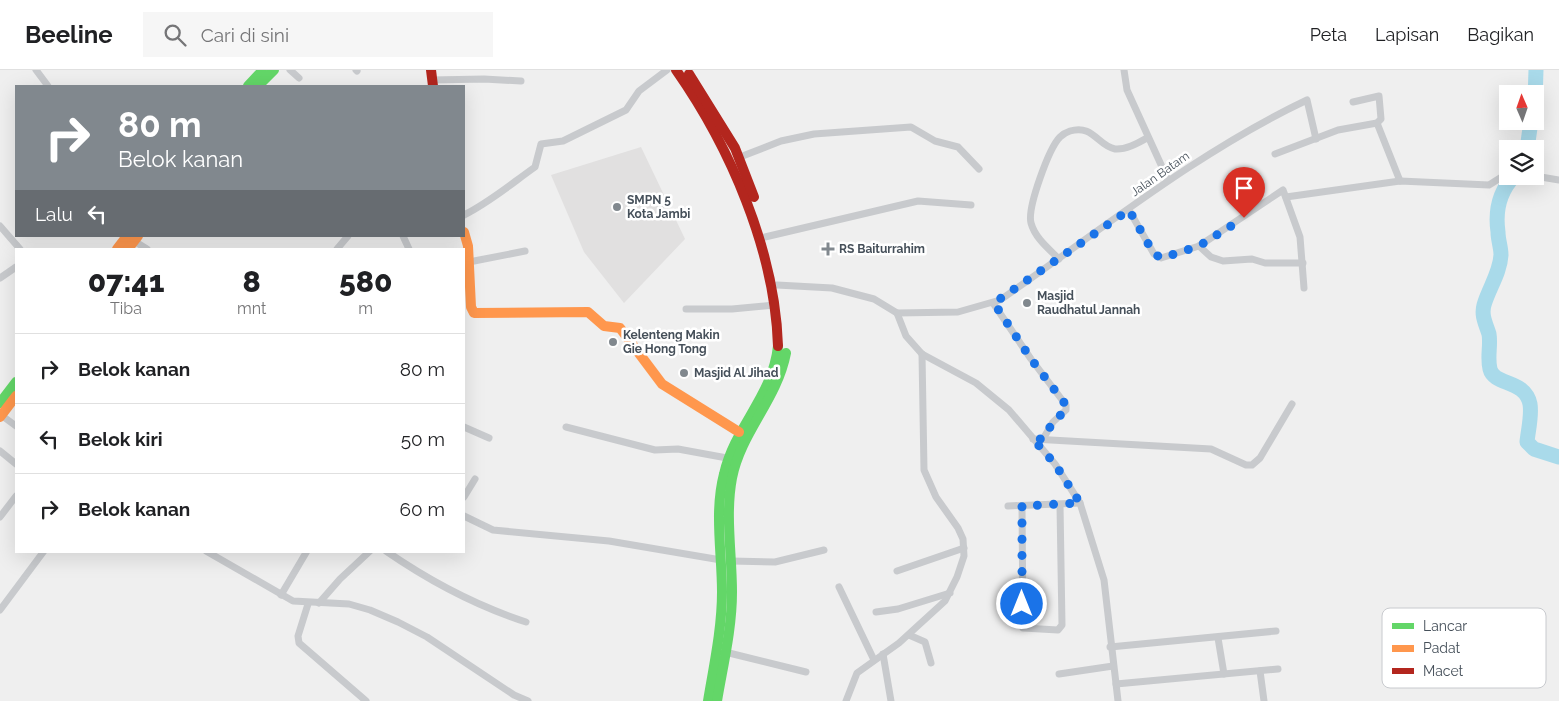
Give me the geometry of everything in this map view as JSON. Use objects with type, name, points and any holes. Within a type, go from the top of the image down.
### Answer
[{"type":"main road","points":[[249,85],[263,70]]},
{"type":"main road","points":[[259,85],[274,70]]},
{"type":"main road","points":[[676,70],[728,144],[740,157],[765,237],[777,285],[786,338],[784,371],[774,396],[749,434],[737,460],[730,495],[720,623],[708,701]]},
{"type":"main road","points":[[686,70],[717,114],[728,144],[774,306],[779,345],[777,362],[766,390],[739,432],[727,458],[720,494],[726,560],[732,593],[717,701]]},
{"type":"main road","points":[[465,236],[468,246],[471,307],[474,313],[482,314],[510,310],[588,312],[604,326],[620,328],[662,384],[739,432]]},
{"type":"main road","points":[[119,248],[132,241]]},
{"type":"main road","points":[[0,402],[15,383]]},
{"type":"main road","points":[[1,416],[15,397]]},
{"type":"street","points":[[36,70],[47,85]]},
{"type":"street","points":[[290,70],[299,78]]},
{"type":"street","points":[[465,213],[494,198],[535,167],[539,145],[563,141],[626,110],[639,91],[667,70]]},
{"type":"street","points":[[1124,70],[1127,90],[1143,122],[1147,138],[1168,180]]},
{"type":"street","points":[[432,79],[521,81]]},
{"type":"street","points":[[1275,154],[1338,130],[1377,123],[1381,118],[1379,96],[1353,102]]},
{"type":"street","name":"Jalan Batam","points":[[897,313],[958,312],[994,303],[1129,210],[1168,180],[1260,123],[1307,100],[1316,139]]},
{"type":"street","points":[[1377,123],[1400,181]]},
{"type":"street","points":[[740,157],[781,141],[814,134],[911,127],[938,142],[958,147],[979,169]]},
{"type":"street","points":[[1059,259],[1033,230],[1030,213],[1035,192],[1060,136],[1072,131],[1091,132],[1110,148],[1118,149],[1131,146],[1147,138]]},
{"type":"street","points":[[1286,197],[1400,181],[1489,184],[1499,178]]},
{"type":"street","points":[[1129,210],[1158,258],[1199,246],[1283,190],[1300,237],[1304,288]]},
{"type":"street","points":[[765,237],[918,201],[971,205]]},
{"type":"street","points":[[0,226],[19,248]]},
{"type":"street","points":[[338,248],[347,237]]},
{"type":"street","points":[[132,241],[145,248]]},
{"type":"street","points":[[1199,246],[1211,257],[1223,261],[1252,259],[1265,263],[1303,263]]},
{"type":"street","points":[[469,262],[525,251]]},
{"type":"street","points":[[0,278],[15,268]]},
{"type":"street","points":[[777,285],[832,288],[874,299],[897,313],[906,336],[922,354],[976,384],[1009,410],[1055,464],[1080,503],[1104,580],[1110,647],[1118,701]]},
{"type":"street","points":[[994,303],[1031,359],[1066,405],[1066,410],[1053,422],[1043,439]]},
{"type":"street","points":[[686,309],[732,309],[774,306]]},
{"type":"street","points":[[846,701],[857,673],[909,635],[934,612],[950,593],[963,561],[964,548],[958,528],[936,497],[924,470],[922,354]]},
{"type":"street","points":[[1033,439],[1211,449],[1246,465],[1252,465],[1260,458],[1292,404]]},
{"type":"street","points":[[1,416],[15,425]]},
{"type":"street","points":[[465,427],[489,438]]},
{"type":"street","points":[[566,427],[655,450],[678,449],[727,458]]},
{"type":"street","points":[[0,451],[15,463]]},
{"type":"street","points":[[465,495],[475,479]]},
{"type":"street","points":[[0,517],[15,497]]},
{"type":"street","points":[[1008,506],[1080,503]]},
{"type":"street","points":[[1022,506],[1023,628],[1058,630],[1062,625],[1060,504]]},
{"type":"street","points":[[465,516],[492,530],[609,541],[726,560],[775,562],[824,550]]},
{"type":"street","points":[[897,571],[964,548]]},
{"type":"street","points":[[0,610],[43,553]]},
{"type":"street","points":[[209,553],[293,601],[308,604],[349,604],[370,610],[398,622],[427,637],[514,695],[528,701]]},
{"type":"street","points":[[281,595],[306,553]]},
{"type":"street","points":[[320,603],[340,579],[368,553]]},
{"type":"street","points":[[389,553],[477,602],[526,622]]},
{"type":"street","points":[[839,587],[878,657],[891,701]]},
{"type":"street","points":[[876,612],[898,609],[950,593]]},
{"type":"street","points":[[308,604],[298,636],[299,643],[366,701]]},
{"type":"street","points":[[1110,647],[1276,631]]},
{"type":"street","points":[[909,635],[925,642],[931,663]]},
{"type":"street","points":[[1218,638],[1224,674]]},
{"type":"street","points":[[725,652],[806,672]]},
{"type":"street","points":[[1059,674],[1113,666]]},
{"type":"street","points":[[1116,684],[1278,669]]},
{"type":"street","points":[[1260,671],[1264,701]]},
{"type":"shaded area","name":"SMPN 5 Kota Jambi","points":[[641,147],[685,239],[624,303],[584,252],[551,175]]},
{"type":"waterway","points":[[1536,70],[1536,85]]},
{"type":"waterway","points":[[1528,140],[1530,130]]},
{"type":"waterway","points":[[1507,185],[1499,202],[1497,217],[1501,252],[1500,262],[1483,309],[1483,316],[1489,334],[1489,365],[1497,378],[1516,386],[1527,396],[1531,413],[1527,442],[1534,449],[1559,457]]},
{"type":"traffic: fast","points":[[259,85],[274,70]]},
{"type":"traffic: fast","points":[[249,85],[262,71]]},
{"type":"traffic: fast","points":[[708,701],[722,606],[719,533],[721,488],[729,457],[736,441],[769,380],[775,364],[778,346]]},
{"type":"traffic: fast","points":[[717,701],[732,606],[729,520],[732,478],[743,446],[775,386],[786,353]]},
{"type":"traffic: fast","points":[[0,403],[15,383]]},
{"type":"traffic: slow","points":[[465,236],[468,246],[471,307],[474,313],[588,312],[604,326],[620,328],[662,384],[739,432]]},
{"type":"traffic: slow","points":[[118,248],[126,237]]},
{"type":"traffic: slow","points":[[129,248],[137,237]]},
{"type":"traffic: slow","points":[[0,417],[15,397]]},
{"type":"traffic: jam","points":[[431,70],[433,85]]},
{"type":"traffic: jam","points":[[676,70],[714,132],[746,201],[759,237],[768,273],[775,310],[778,346]]},
{"type":"traffic: jam","points":[[689,74],[735,148],[754,197]]},
{"type":"place","name":"SMPN 5 Kota Jambi","points":[[617,207]]},
{"type":"place","name":"RS Baiturrahim","points":[[828,249]]},
{"type":"place","name":"Masjid Raudhatul Jannah","points":[[1027,303]]},
{"type":"place","name":"Kelenteng Makin Gie Hong Tong","points":[[613,342]]},
{"type":"place","name":"Masjid Al Jihad","points":[[684,373]]},
{"type":"route","points":[[1022,604],[1022,506],[1080,503],[1055,464],[1033,439],[1043,439],[1053,422],[1067,407],[1031,359],[994,303],[1129,210],[1158,258],[1199,246],[1244,218]]}]
